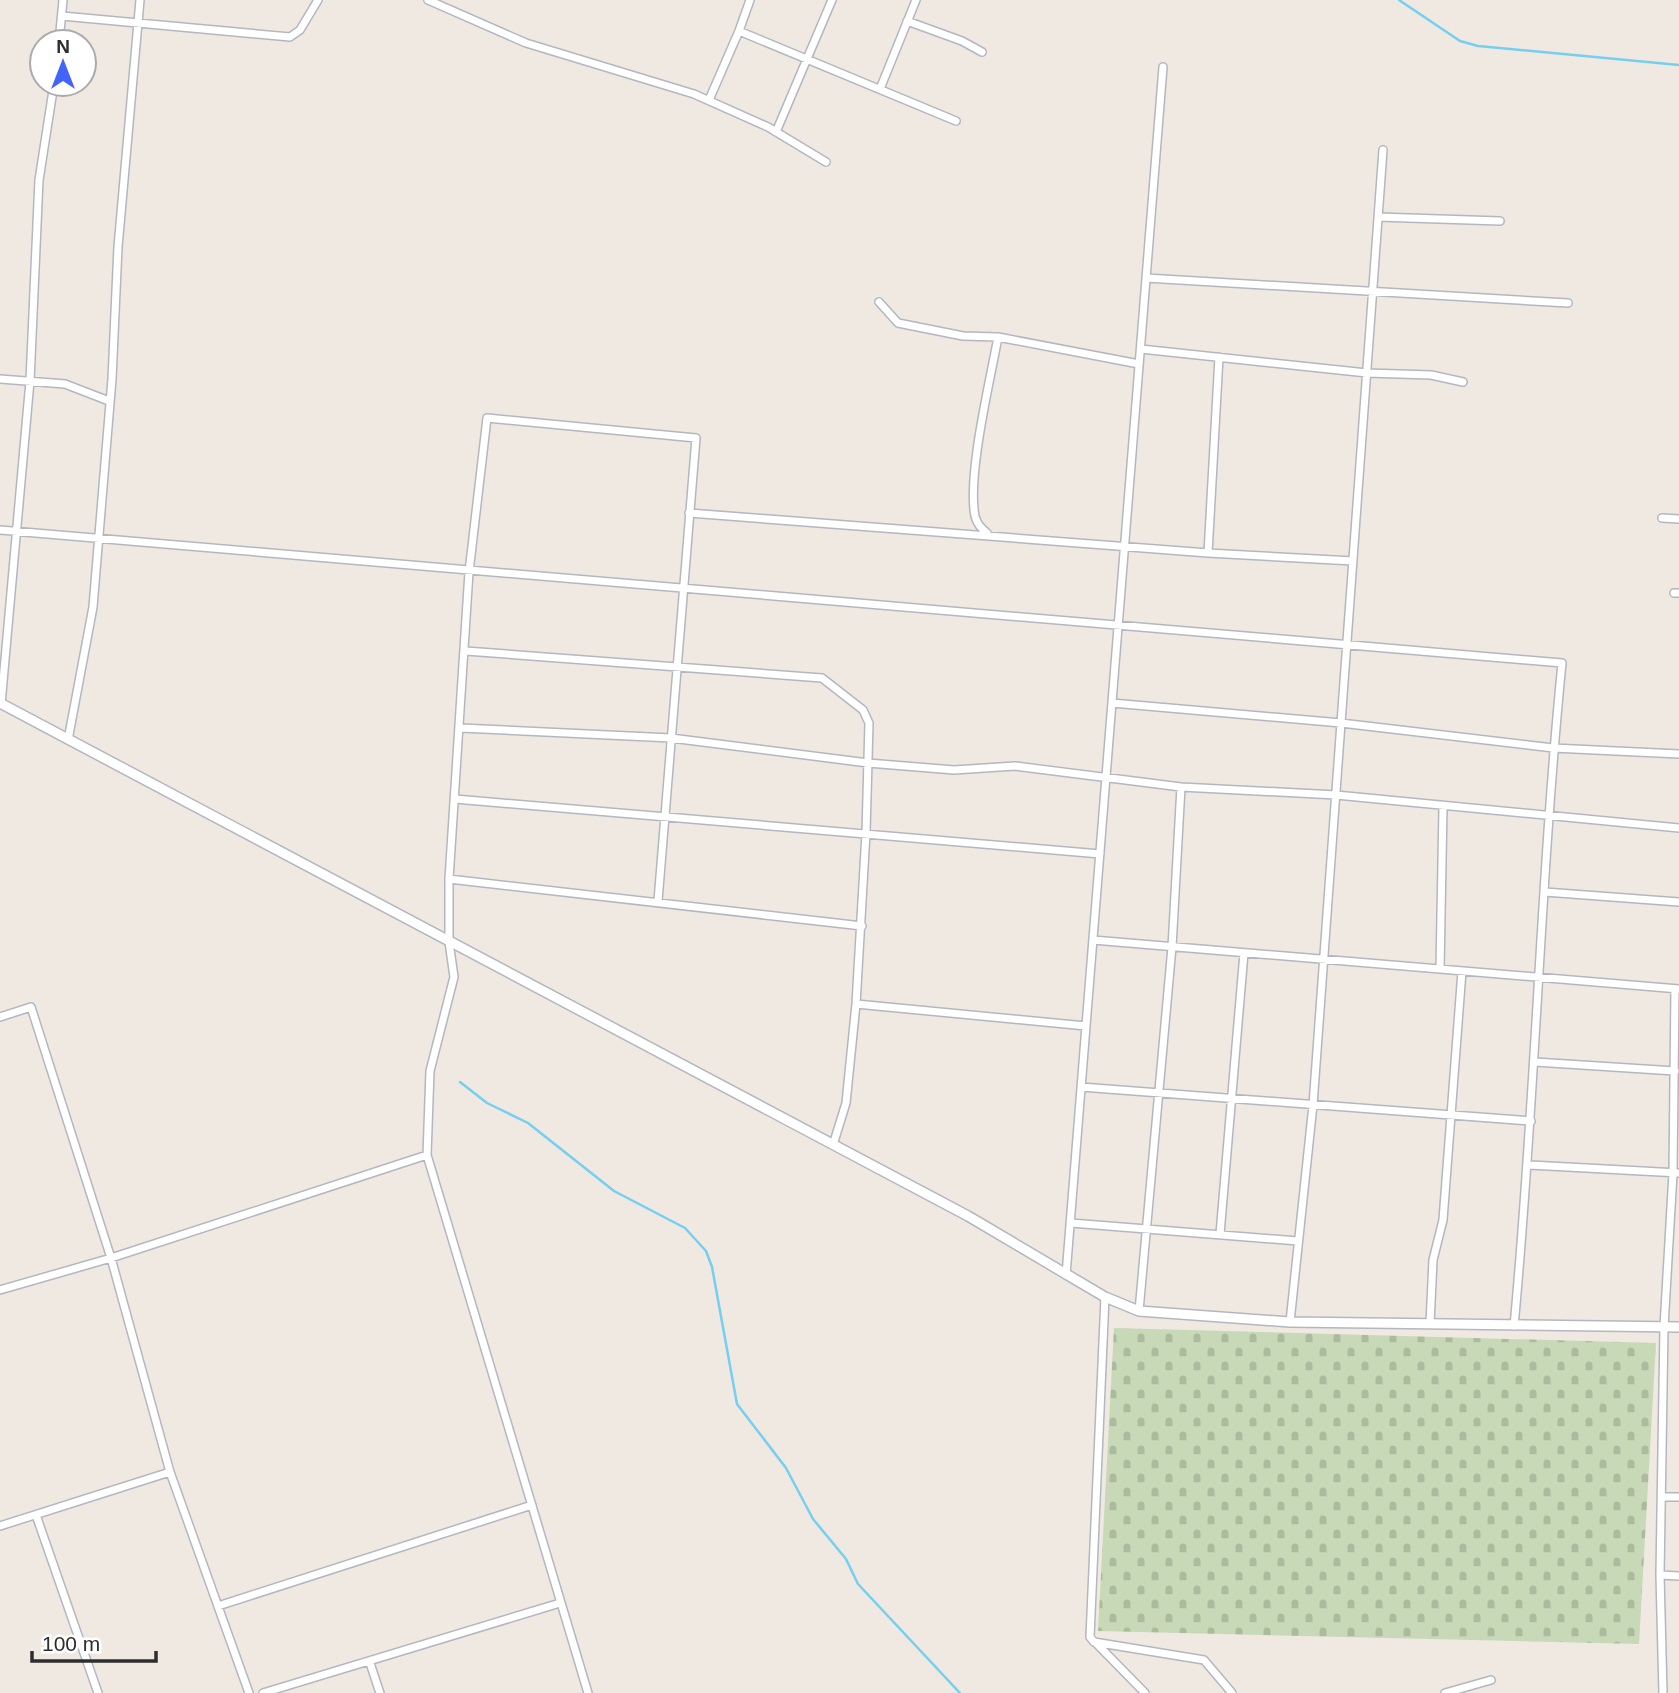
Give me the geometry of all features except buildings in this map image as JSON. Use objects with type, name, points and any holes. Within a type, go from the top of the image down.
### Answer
[{"type":"street","points":[[60,28],[63,0]]},
{"type":"street","points":[[68,740],[93,607],[118,247],[140,0]]},
{"type":"street","points":[[62,16],[290,37],[300,30],[318,0]]},
{"type":"street","points":[[428,0],[526,43],[709,100],[776,132],[826,162]]},
{"type":"street","points":[[709,100],[750,0]]},
{"type":"street","points":[[776,132],[832,0]]},
{"type":"street","points":[[880,89],[916,0]]},
{"type":"street","points":[[907,21],[962,41],[982,52]]},
{"type":"street","points":[[739,31],[956,121]]},
{"type":"street","points":[[1066,1275],[1163,67]]},
{"type":"street","points":[[52,98],[39,180],[30,381],[0,704],[569,1007],[677,1059],[833,1146],[968,1216],[1105,1297],[1139,1311],[1290,1322],[1679,1327]]},
{"type":"street","points":[[1290,1322],[1313,1105],[1383,150]]},
{"type":"street","points":[[1378,218],[1500,221]]},
{"type":"street","points":[[1146,278],[1568,303]]},
{"type":"street","points":[[879,302],[898,323],[962,336],[998,337],[1139,364]]},
{"type":"street","points":[[988,534],[978,525],[974,502],[980,440],[998,337]]},
{"type":"street","points":[[1141,349],[1367,373],[1432,375],[1463,382]]},
{"type":"street","points":[[1208,553],[1219,357]]},
{"type":"street","points":[[0,379],[65,384],[109,401]]},
{"type":"street","points":[[588,1693],[427,1155],[430,1071],[454,977],[449,942],[449,879],[461,728],[469,572],[486,418],[696,438],[667,818],[658,901]]},
{"type":"street","points":[[689,513],[1208,553],[1353,561]]},
{"type":"street","points":[[1662,518],[1679,519]]},
{"type":"street","points":[[0,530],[1562,663],[1553,748],[1530,1165],[1514,1326]]},
{"type":"street","points":[[466,651],[822,678],[863,710],[869,723],[862,926],[846,1103],[833,1146]]},
{"type":"street","points":[[1112,703],[1341,723],[1553,748],[1679,754]]},
{"type":"street","points":[[461,728],[671,738],[868,763],[954,770],[1015,766],[1181,787],[1336,795],[1679,828]]},
{"type":"street","points":[[1139,1311],[1172,947],[1181,787]]},
{"type":"street","points":[[455,799],[1100,854]]},
{"type":"street","points":[[1440,969],[1443,807]]},
{"type":"street","points":[[449,879],[862,926]]},
{"type":"street","points":[[1545,892],[1679,902]]},
{"type":"street","points":[[1093,940],[1677,989],[1676,1173],[1664,1327],[1664,1497],[1660,1575],[1663,1693]]},
{"type":"street","points":[[1220,1234],[1244,953]]},
{"type":"street","points":[[1430,1324],[1433,1260],[1443,1220],[1462,971]]},
{"type":"street","points":[[856,1003],[1086,1026]]},
{"type":"street","points":[[0,1017],[31,1007],[111,1258],[170,1472],[249,1693]]},
{"type":"street","points":[[1535,1062],[1675,1071]]},
{"type":"street","points":[[1081,1087],[1531,1121]]},
{"type":"street","points":[[0,1290],[111,1258],[427,1155]]},
{"type":"street","points":[[1530,1165],[1676,1173]]},
{"type":"street","points":[[1071,1223],[1298,1241]]},
{"type":"street","points":[[1105,1297],[1090,1637],[1145,1693]]},
{"type":"street","points":[[0,1526],[170,1472]]},
{"type":"street","points":[[1664,1497],[1679,1497]]},
{"type":"street","points":[[218,1606],[532,1505]]},
{"type":"street","points":[[36,1515],[98,1693]]},
{"type":"street","points":[[1660,1575],[1679,1576]]},
{"type":"street","points":[[263,1693],[370,1663],[443,1637],[560,1603]]},
{"type":"street","points":[[1094,1642],[1204,1660],[1232,1693]]},
{"type":"street","points":[[370,1663],[380,1693]]},
{"type":"street","points":[[1445,1693],[1491,1680]]},
{"type":"green space","points":[[1114,1328],[1656,1343],[1639,1644],[1098,1631]]},
{"type":"waterway","points":[[1399,0],[1460,41],[1478,46],[1679,65]]},
{"type":"waterway","points":[[460,1082],[487,1103],[528,1123],[614,1191],[685,1228],[706,1251],[712,1267],[737,1404],[786,1468],[813,1519],[846,1559],[858,1584],[960,1693]]}]
